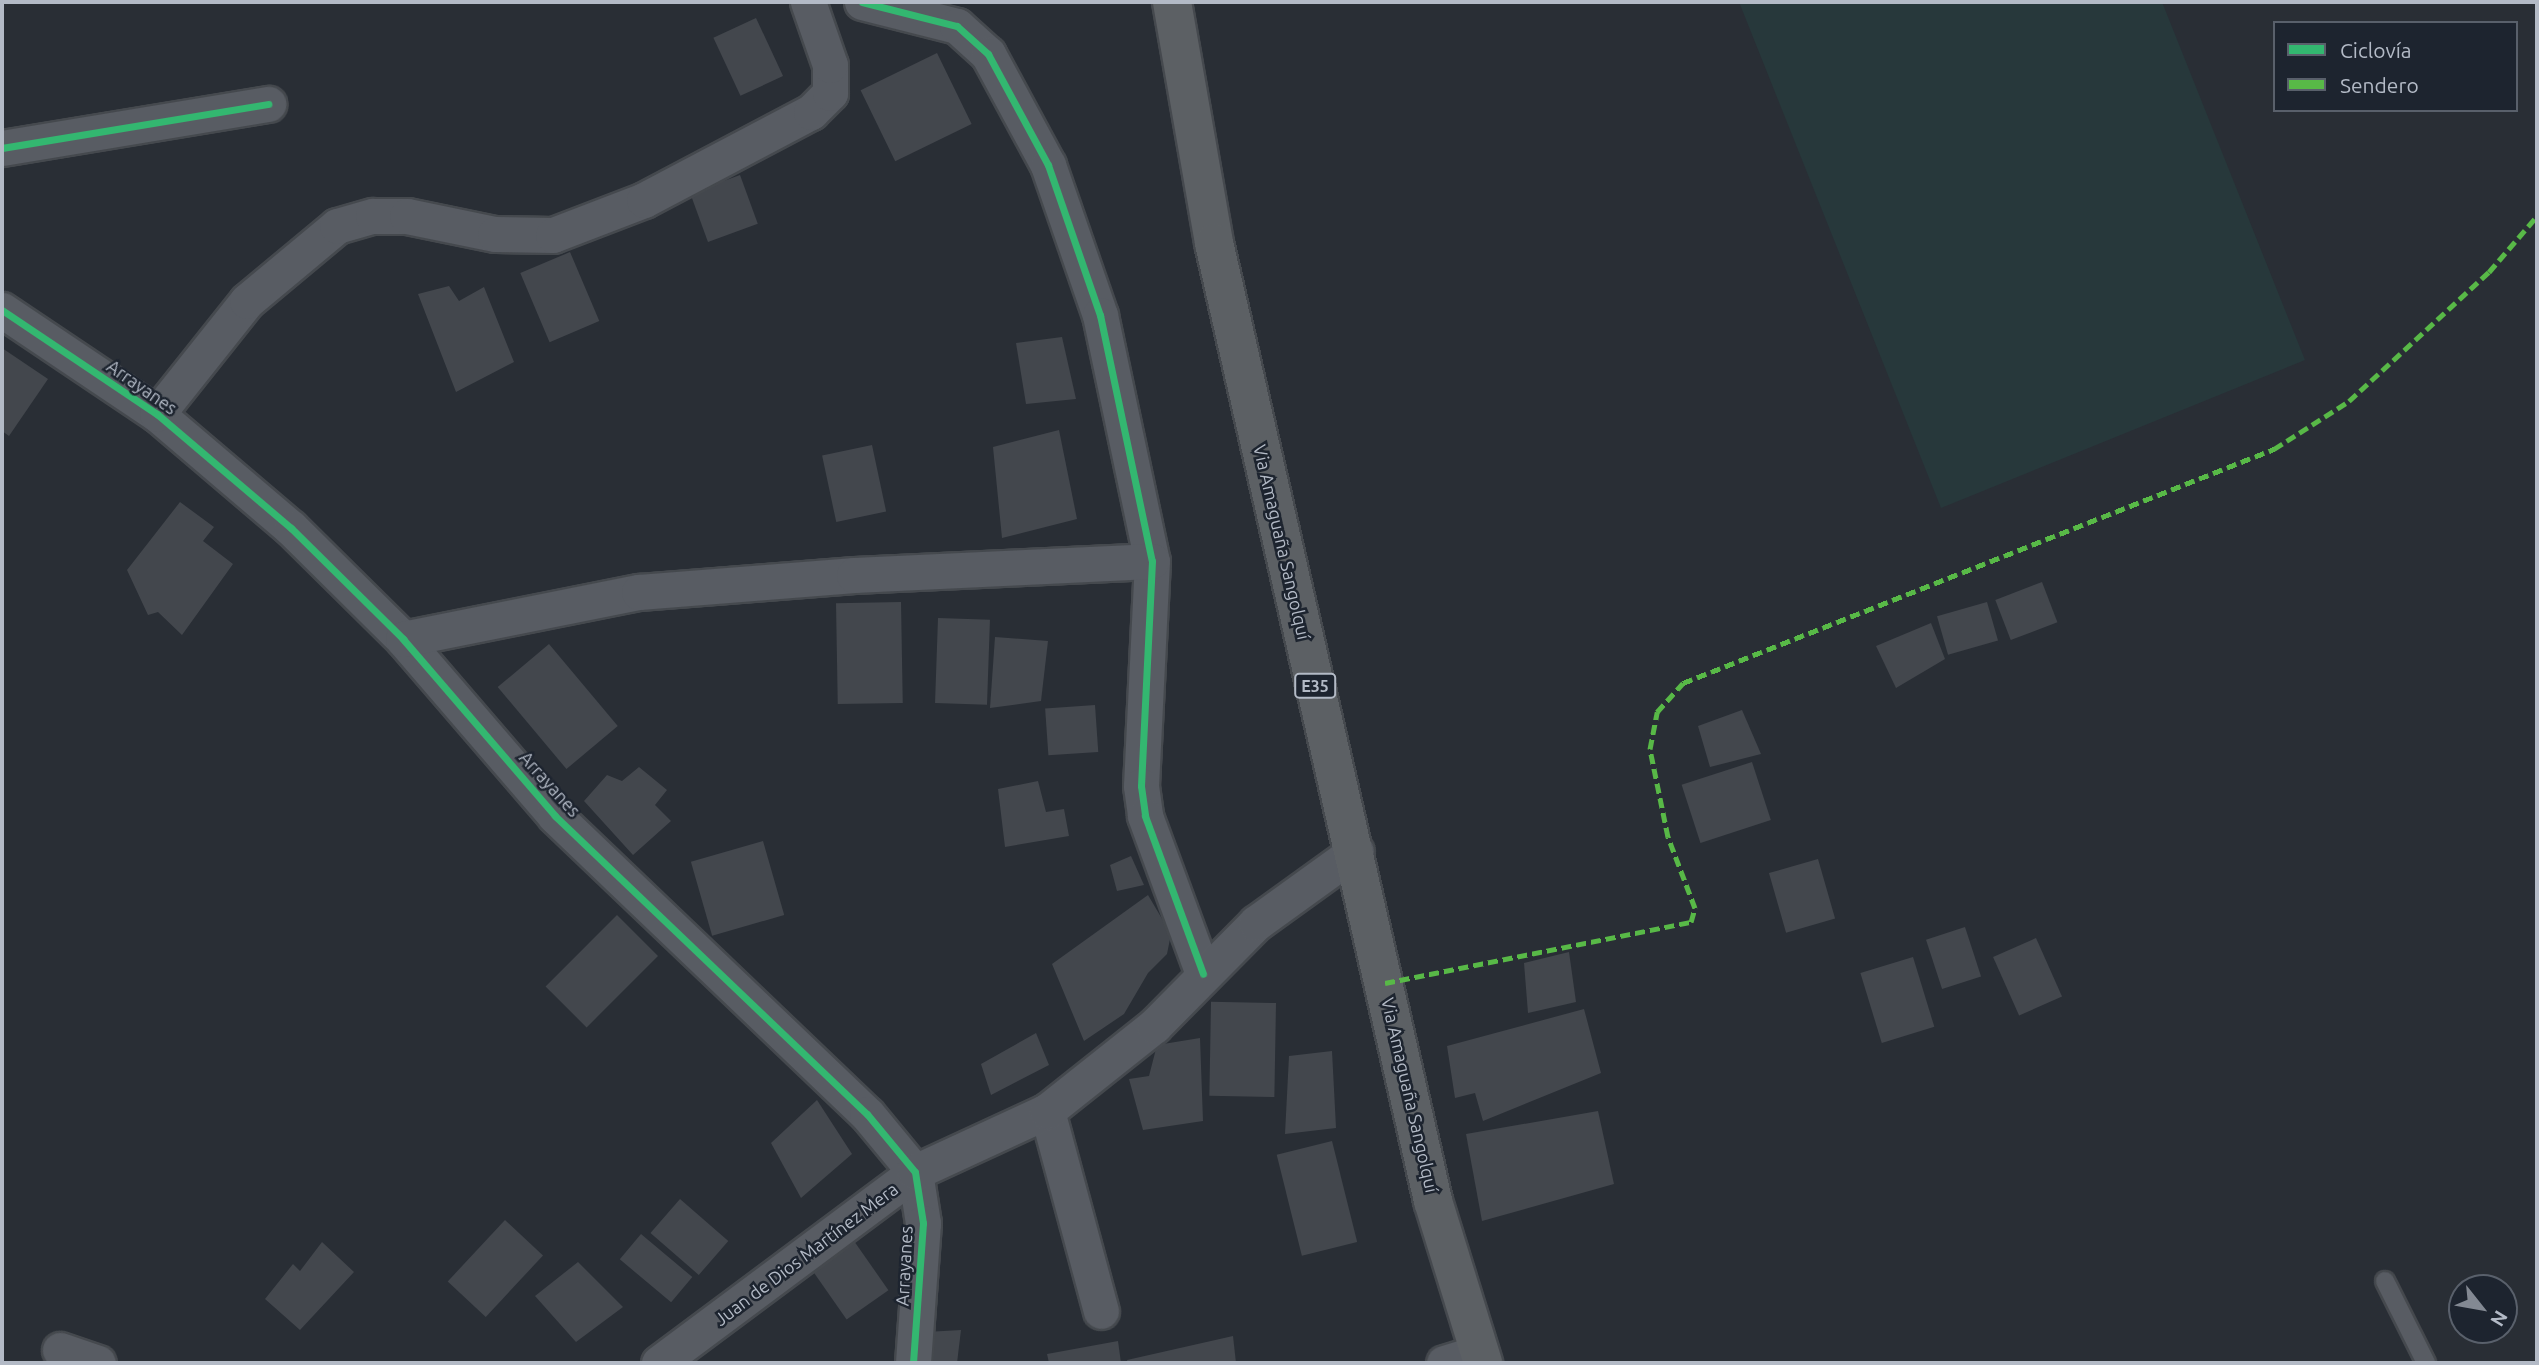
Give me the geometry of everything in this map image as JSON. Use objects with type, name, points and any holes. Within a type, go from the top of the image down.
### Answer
[{"type":"highway","name":"Via Amaguaña Sangolquí","points":[[1172,2],[1214,243],[1356,851],[1433,1201],[1482,1357]]},
{"type":"street","points":[[157,414],[247,302],[337,226],[373,216],[407,216],[495,233],[553,235],[644,200],[811,112],[830,93],[830,65],[808,2]]},
{"type":"street","points":[[862,2],[957,26],[975,38],[1048,165],[1100,315],[1152,561],[1141,786],[1145,816],[1203,974]]},
{"type":"street","points":[[2,148],[268,104]]},
{"type":"street","name":"Arrayanes","points":[[2,310],[157,414],[291,528],[403,639],[555,816],[867,1114],[915,1172],[923,1223],[913,1363]]},
{"type":"street","points":[[403,639],[639,592],[854,575],[1152,561]]},
{"type":"street","name":"Juan de Dios Martínez Mera","points":[[659,1363],[915,1172],[1047,1111],[1154,1026],[1256,923],[1356,851]]},
{"type":"street","points":[[1047,1111],[1101,1311]]},
{"type":"street","points":[[60,1350],[98,1363]]},
{"type":"street","points":[[1444,1363],[1482,1357]]},
{"type":"lane","points":[[2385,1281],[2426,1363]]},
{"type":"shaded area","points":[[1739,2],[2162,2],[2305,360],[1941,508]]},
{"type":"building","points":[[756,18],[783,76],[740,96],[713,38]]},
{"type":"building","points":[[937,53],[972,124],[895,161],[861,90]]},
{"type":"building","points":[[740,175],[758,224],[708,242],[690,193]]},
{"type":"building","points":[[570,252],[599,321],[550,342],[520,273]]},
{"type":"building","points":[[449,286],[459,301],[484,287],[514,362],[456,392],[418,294]]},
{"type":"building","points":[[1062,337],[1076,399],[1026,404],[1016,343]]},
{"type":"building","points":[[2,348],[48,379],[9,436],[2,431]]},
{"type":"building","points":[[1059,430],[1077,519],[1002,538],[993,447]]},
{"type":"building","points":[[872,445],[886,512],[836,522],[822,456]]},
{"type":"building","points":[[180,502],[214,527],[203,541],[233,564],[182,635],[158,612],[148,615],[127,570]]},
{"type":"building","points":[[2042,582],[2057,622],[2011,640],[1995,600]]},
{"type":"building","points":[[901,602],[903,703],[838,704],[836,603]]},
{"type":"building","points":[[1987,602],[1998,640],[1948,655],[1937,616]]},
{"type":"building","points":[[938,618],[990,620],[987,705],[935,703]]},
{"type":"building","points":[[1931,623],[1945,659],[1896,688],[1876,646]]},
{"type":"building","points":[[995,637],[1048,641],[1041,701],[990,708]]},
{"type":"building","points":[[549,644],[618,726],[566,769],[498,687]]},
{"type":"building","points":[[1095,705],[1098,752],[1048,755],[1045,708]]},
{"type":"building","points":[[1742,710],[1761,754],[1710,767],[1698,726]]},
{"type":"building","points":[[1752,762],[1771,820],[1700,843],[1682,785]]},
{"type":"building","points":[[639,767],[667,790],[655,805],[671,821],[633,855],[584,801],[607,775],[622,781]]},
{"type":"building","points":[[1038,781],[1046,812],[1064,809],[1069,836],[1005,847],[998,789]]},
{"type":"building","points":[[763,841],[784,915],[712,936],[691,862]]},
{"type":"building","points":[[1131,856],[1144,885],[1117,891],[1110,865]]},
{"type":"building","points":[[1818,859],[1835,919],[1786,933],[1769,873]]},
{"type":"building","points":[[1148,895],[1171,934],[1167,954],[1148,973],[1124,1014],[1084,1041],[1052,964]]},
{"type":"building","points":[[617,915],[658,956],[587,1027],[546,986]]},
{"type":"building","points":[[1965,927],[1981,976],[1942,989],[1926,940]]},
{"type":"building","points":[[2036,938],[2062,996],[2019,1016],[1993,957]]},
{"type":"building","points":[[1569,952],[1576,1002],[1528,1013],[1524,963]]},
{"type":"building","points":[[1913,957],[1934,1027],[1882,1043],[1860,973]]},
{"type":"building","points":[[1211,1002],[1276,1003],[1274,1097],[1209,1096]]},
{"type":"building","points":[[1584,1009],[1601,1073],[1483,1121],[1475,1093],[1455,1098],[1447,1046]]},
{"type":"building","points":[[1036,1033],[1049,1065],[991,1095],[981,1064]]},
{"type":"building","points":[[1200,1038],[1203,1121],[1143,1130],[1129,1079],[1149,1076],[1157,1045]]},
{"type":"building","points":[[1332,1051],[1336,1128],[1285,1134],[1289,1056]]},
{"type":"building","points":[[817,1100],[852,1154],[801,1198],[771,1143]]},
{"type":"building","points":[[1598,1111],[1614,1184],[1482,1221],[1466,1134]]},
{"type":"building","points":[[1332,1141],[1357,1242],[1302,1256],[1277,1155]]},
{"type":"building","points":[[680,1199],[728,1241],[699,1275],[650,1233]]},
{"type":"building","points":[[505,1220],[543,1255],[486,1317],[448,1281]]},
{"type":"building","points":[[641,1234],[692,1277],[671,1302],[620,1259]]},
{"type":"building","points":[[854,1241],[888,1290],[847,1319],[812,1270]]},
{"type":"building","points":[[322,1242],[354,1272],[300,1330],[265,1299],[293,1264],[300,1271]]},
{"type":"building","points":[[578,1262],[623,1307],[576,1342],[535,1296]]},
{"type":"building","points":[[961,1330],[957,1363],[924,1363],[926,1332]]},
{"type":"building","points":[[1233,1336],[1236,1363],[1128,1363],[1127,1360]]},
{"type":"building","points":[[1118,1341],[1121,1363],[1049,1363],[1047,1354]]},
{"type":"marked path","points":[[1385,983],[1691,922],[1695,908],[1668,837],[1650,749],[1657,712],[1683,683],[2274,449],[2349,401],[2489,272],[2537,216]]},
{"type":"cycle path","points":[[862,2],[957,26],[988,54],[1048,165],[1100,315],[1152,561],[1141,786],[1145,816],[1203,974]]},
{"type":"cycle path","points":[[2,148],[268,104]]},
{"type":"cycle path","points":[[2,310],[157,414],[291,528],[403,639],[555,816],[867,1114],[915,1172],[923,1223],[913,1363]]}]
